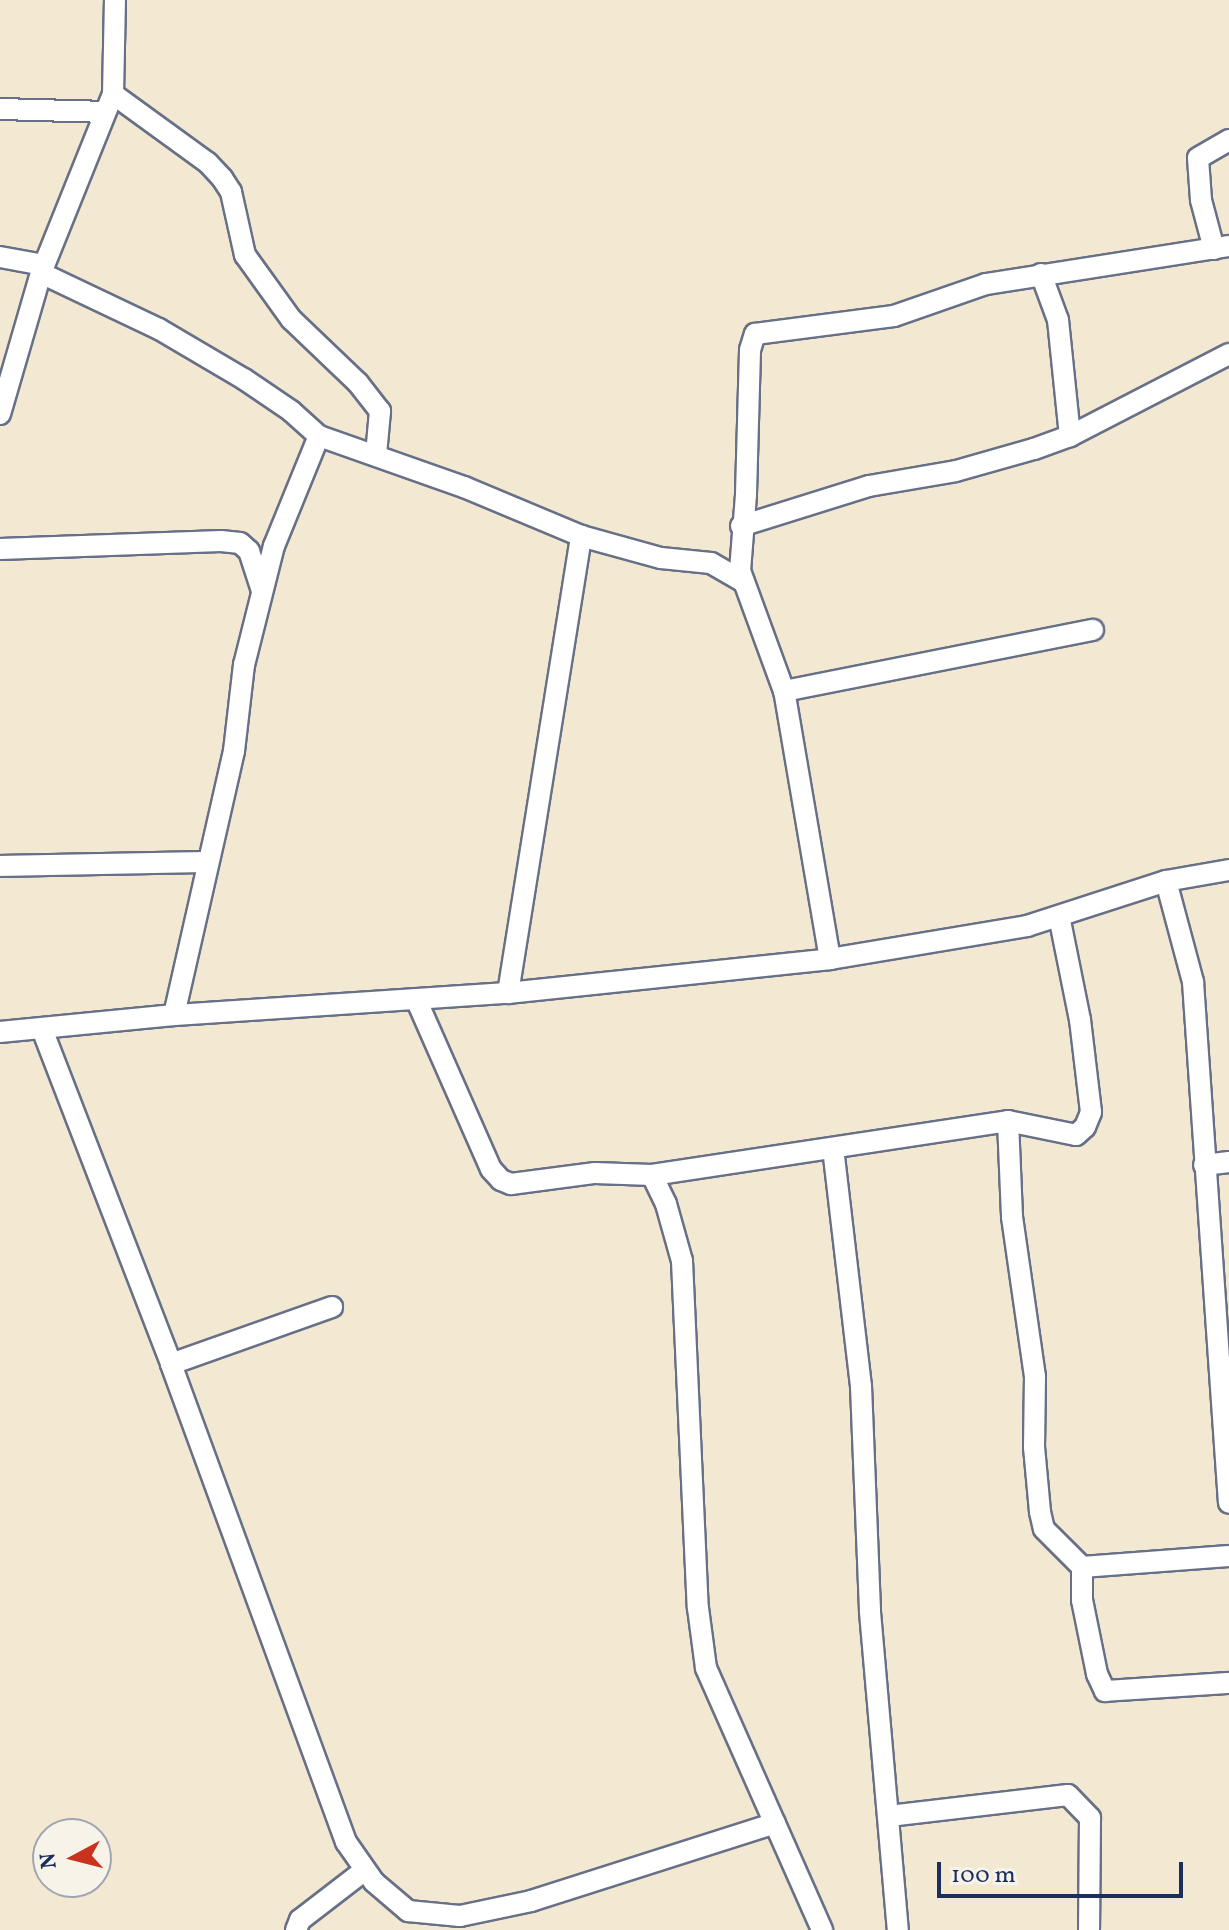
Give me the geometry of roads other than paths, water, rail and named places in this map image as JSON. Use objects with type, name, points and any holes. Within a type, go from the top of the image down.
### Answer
[{"type":"street","points":[[0,414],[43,269],[109,103],[115,0]]},
{"type":"street","points":[[0,109],[109,103],[208,163],[231,192],[245,255],[291,319],[358,383],[380,411],[376,455]]},
{"type":"street","points":[[830,959],[784,691],[740,571],[741,526],[746,494],[750,350],[755,334],[894,316],[986,284],[1222,247],[1201,200],[1198,158],[1229,140]]},
{"type":"street","points":[[0,257],[43,269],[171,336],[244,379],[291,411],[319,436],[376,455],[581,536],[661,558],[711,563],[744,582]]},
{"type":"street","points":[[1041,274],[1058,320],[1070,436]]},
{"type":"street","points":[[741,526],[869,486],[956,471],[1070,436],[1229,354]]},
{"type":"street","points":[[174,1015],[234,751],[244,665],[262,591],[274,546],[319,436]]},
{"type":"street","points":[[508,993],[581,536]]},
{"type":"street","points":[[0,549],[221,541],[240,543],[249,551],[262,591]]},
{"type":"street","points":[[249,551],[274,546]]},
{"type":"street","points":[[784,691],[1093,630]]},
{"type":"street","points":[[0,866],[208,862]]},
{"type":"street","points":[[0,1032],[174,1015],[508,993],[830,959],[1027,926],[1166,881],[1229,870]]},
{"type":"street","points":[[1166,881],[1193,982],[1204,1165],[1226,1368],[1229,1503]]},
{"type":"street","points":[[416,999],[491,1169],[501,1180],[511,1184],[595,1173],[652,1175],[1008,1121],[1076,1135],[1085,1127],[1091,1112],[1080,1020],[1059,916]]},
{"type":"street","points":[[42,1029],[171,1364],[346,1842],[365,1870],[408,1911],[460,1916],[531,1901],[775,1823]]},
{"type":"street","points":[[1008,1121],[1012,1217],[1035,1376],[1034,1447],[1040,1512],[1044,1529],[1082,1567],[1082,1600],[1097,1674],[1105,1691],[1229,1683]]},
{"type":"street","points":[[833,1148],[861,1386],[870,1612],[898,1930]]},
{"type":"street","points":[[1204,1165],[1229,1162]]},
{"type":"street","points":[[652,1175],[666,1204],[682,1261],[698,1608],[706,1668],[822,1930]]},
{"type":"street","points":[[171,1364],[332,1307]]},
{"type":"street","points":[[1082,1567],[1229,1556]]},
{"type":"street","points":[[889,1816],[1068,1795],[1090,1818],[1089,1930]]},
{"type":"street","points":[[296,1930],[300,1920],[365,1870]]}]
